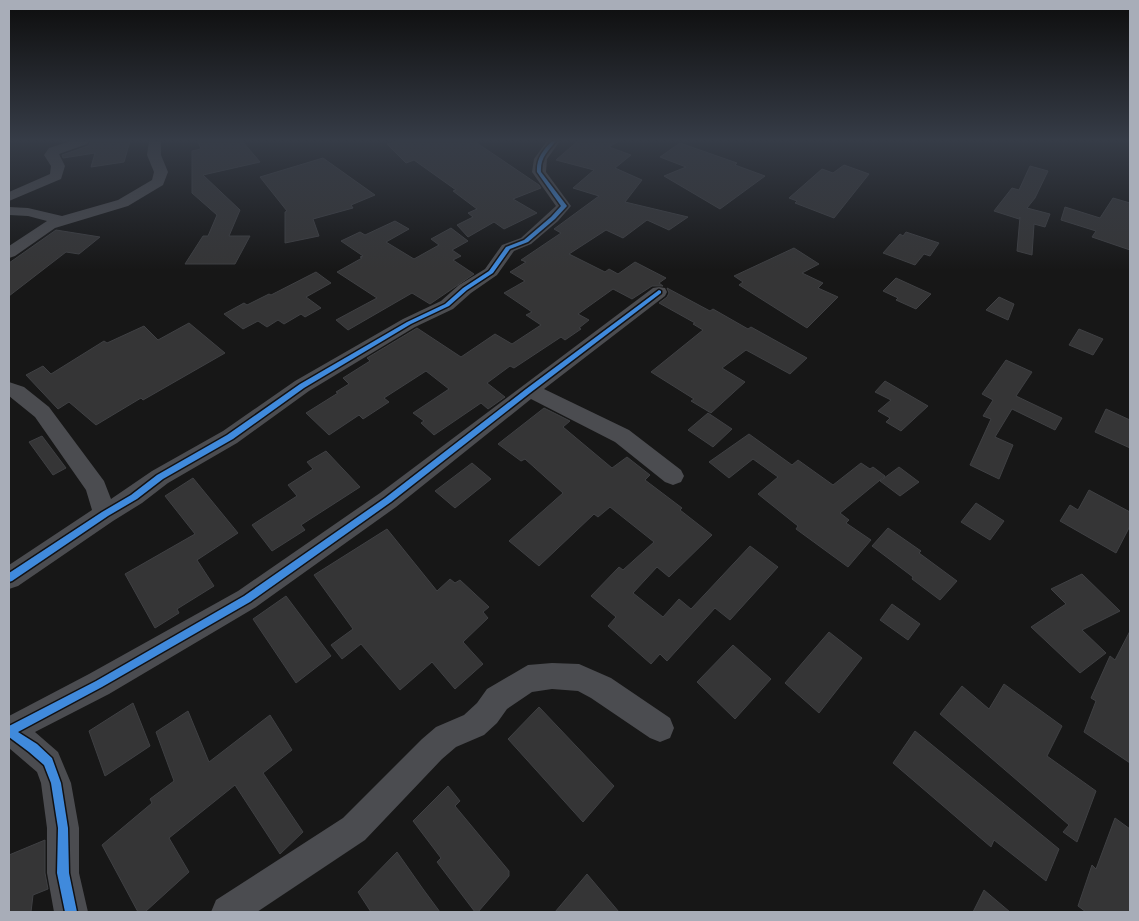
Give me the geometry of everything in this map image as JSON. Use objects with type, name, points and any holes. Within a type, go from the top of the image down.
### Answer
[{"type":"street","points":[[9,197],[38,184]]},
{"type":"street","points":[[9,254],[43,229],[62,220],[123,203],[155,184]]},
{"type":"street","points":[[9,578],[105,514],[134,497],[175,467],[230,437],[302,386],[409,323],[447,305],[465,289],[491,272],[508,248],[526,240],[553,218],[564,206],[548,184]]},
{"type":"street","points":[[9,211],[28,212],[62,220]]},
{"type":"street","points":[[71,912],[63,873],[63,828],[56,783],[48,762],[9,731],[99,684],[247,599],[388,500],[528,390],[659,292]]},
{"type":"street","points":[[9,389],[17,392],[42,412],[96,487],[105,514]]},
{"type":"street","points":[[528,390],[548,398],[585,420],[622,436],[672,476]]},
{"type":"street","points":[[228,912],[354,829],[432,749],[446,737],[474,725],[487,713],[497,698],[528,679],[552,676],[579,678],[601,688],[660,728]]},
{"type":"building","points":[[192,184],[212,184],[240,210],[229,236],[250,236],[235,264],[185,264],[203,236],[208,236],[217,215],[192,193]]},
{"type":"building","points":[[266,184],[360,184],[375,195],[351,205],[353,208],[313,219],[319,236],[285,243],[285,212],[287,211]]},
{"type":"building","points":[[448,184],[537,184],[541,188],[513,199],[537,213],[504,229],[494,222],[468,237],[457,225],[473,217],[468,213],[477,209],[453,191],[456,190]]},
{"type":"building","points":[[578,184],[639,184],[625,202],[688,217],[669,230],[647,220],[623,238],[606,230],[569,254],[605,272],[609,269],[618,274],[635,262],[666,278],[659,283],[663,286],[652,286],[632,299],[613,289],[578,314],[589,320],[579,328],[581,329],[565,340],[561,337],[514,368],[510,366],[487,383],[505,397],[488,409],[481,403],[434,435],[421,423],[424,421],[413,413],[449,389],[426,371],[384,398],[389,402],[363,419],[359,415],[329,435],[306,413],[349,384],[343,378],[370,361],[367,358],[417,328],[461,357],[495,334],[512,344],[541,325],[526,315],[532,312],[504,293],[525,281],[510,272],[526,262],[521,260],[561,233],[554,229],[599,196],[573,188]]},
{"type":"building","points":[[678,184],[754,184],[720,209]]},
{"type":"building","points":[[805,184],[861,184],[834,218],[795,203],[797,201],[789,198]]},
{"type":"building","points":[[1022,184],[1042,184],[1035,198],[1027,208],[1050,214],[1045,227],[1034,224],[1032,255],[1017,251],[1020,217],[1019,219],[994,211],[1012,188],[1019,190]]},
{"type":"building","points":[[1113,198],[1130,203],[1130,250],[1092,237],[1096,231],[1061,220],[1065,207],[1100,218]]},
{"type":"building","points":[[395,221],[409,229],[386,242],[414,259],[439,245],[431,239],[451,228],[468,241],[452,250],[461,256],[453,260],[474,274],[430,304],[412,293],[348,330],[336,320],[377,298],[337,272],[363,256],[341,241],[360,232],[365,235]]},
{"type":"building","points":[[56,230],[100,237],[79,254],[66,252],[9,296],[9,263]]},
{"type":"building","points":[[906,232],[939,243],[930,256],[924,254],[915,265],[883,253],[900,234],[903,236]]},
{"type":"building","points":[[794,248],[819,264],[802,273],[823,283],[818,288],[838,297],[807,328],[739,285],[743,282],[734,276]]},
{"type":"building","points":[[316,272],[331,283],[306,297],[321,308],[305,317],[301,314],[284,324],[278,320],[267,327],[258,321],[243,329],[224,314],[244,303],[247,305],[269,294],[271,295]]},
{"type":"building","points":[[896,278],[931,294],[916,309],[896,300],[898,298],[883,291]]},
{"type":"building","points":[[667,288],[710,311],[713,309],[748,329],[751,327],[807,358],[790,374],[746,350],[722,368],[745,382],[711,413],[691,401],[694,399],[651,372],[703,330],[693,324],[695,323],[659,303],[667,297],[669,293]]},
{"type":"building","points":[[999,297],[1014,304],[1008,320],[986,310]]},
{"type":"building","points":[[189,323],[225,353],[143,400],[141,398],[96,425],[69,402],[58,409],[26,375],[43,366],[51,374],[104,341],[107,343],[144,326],[158,340]]},
{"type":"building","points":[[1079,329],[1103,339],[1093,355],[1069,345]]},
{"type":"building","points":[[1006,360],[1032,372],[1016,396],[1062,418],[1055,430],[1012,409],[995,437],[1013,445],[999,479],[970,465],[991,419],[983,416],[993,400],[982,394]]},
{"type":"building","points":[[885,381],[928,406],[901,431],[886,422],[890,418],[878,411],[891,400],[875,392]]},
{"type":"building","points":[[544,408],[570,421],[563,427],[612,468],[627,457],[650,475],[645,480],[682,508],[680,510],[712,535],[669,577],[657,567],[633,593],[663,617],[679,599],[691,609],[750,546],[778,567],[730,620],[715,608],[667,661],[660,654],[651,664],[608,626],[616,617],[591,596],[619,567],[623,570],[654,542],[610,507],[598,517],[594,514],[539,566],[509,541],[563,493],[525,459],[521,461],[498,444]]},
{"type":"building","points":[[1106,409],[1130,420],[1130,448],[1095,432]]},
{"type":"building","points":[[708,413],[732,429],[713,447],[688,430]]},
{"type":"building","points":[[749,434],[792,465],[798,460],[833,485],[861,463],[870,469],[873,467],[885,476],[840,513],[849,520],[846,523],[871,540],[848,567],[796,529],[798,526],[758,494],[778,477],[753,459],[729,478],[709,462]]},
{"type":"building","points":[[42,436],[66,468],[53,475],[29,442]]},
{"type":"building","points":[[326,451],[360,487],[301,525],[305,530],[272,551],[252,525],[297,496],[288,485],[313,469],[307,462]]},
{"type":"building","points":[[472,463],[491,479],[455,508],[435,491]]},
{"type":"building","points":[[899,467],[919,482],[900,496],[880,481]]},
{"type":"building","points":[[193,478],[238,533],[197,560],[214,586],[177,609],[179,613],[155,628],[125,574],[195,534],[165,496]]},
{"type":"building","points":[[1089,490],[1130,512],[1130,526],[1116,553],[1060,521],[1070,505],[1078,510]]},
{"type":"building","points":[[976,503],[1004,521],[990,540],[961,522]]},
{"type":"building","points":[[888,528],[921,551],[919,553],[957,581],[940,600],[872,546]]},
{"type":"building","points":[[387,529],[437,591],[450,579],[455,583],[460,580],[489,607],[483,612],[488,618],[463,642],[483,664],[455,689],[432,662],[400,690],[361,644],[342,659],[331,645],[353,629],[314,575]]},
{"type":"building","points":[[1082,574],[1120,611],[1082,630],[1106,653],[1080,673],[1031,627],[1066,604],[1051,589]]},
{"type":"building","points":[[286,596],[331,656],[296,683],[253,619]]},
{"type":"building","points":[[892,604],[920,624],[908,640],[880,620]]},
{"type":"building","points":[[1130,631],[1130,763],[1084,732],[1096,701],[1091,698],[1110,656],[1115,660]]},
{"type":"building","points":[[829,632],[862,658],[819,713],[785,683]]},
{"type":"building","points":[[733,645],[771,679],[735,719],[697,682]]},
{"type":"building","points":[[1004,684],[1062,726],[1047,756],[1096,791],[1077,842],[1063,832],[1069,825],[940,714],[962,686],[989,709]]},
{"type":"building","points":[[133,703],[150,746],[105,776],[89,731]]},
{"type":"building","points":[[539,707],[614,786],[583,822],[508,739]]},
{"type":"building","points":[[188,711],[209,762],[270,715],[292,750],[263,773],[303,832],[280,854],[235,785],[169,838],[189,872],[145,912],[138,912],[102,845],[152,803],[150,799],[174,781],[156,732]]},
{"type":"building","points":[[915,731],[1059,849],[1046,881],[994,840],[991,847],[893,763]]},
{"type":"building","points":[[448,786],[460,801],[455,806],[509,871],[509,876],[478,912],[475,912],[437,862],[441,858],[413,821]]},
{"type":"building","points":[[1115,818],[1130,829],[1130,912],[1086,912],[1078,906],[1092,865],[1096,869]]},
{"type":"building","points":[[45,840],[45,873],[48,889],[33,895],[31,912],[9,912],[9,855]]},
{"type":"building","points":[[397,852],[440,912],[371,912],[358,892]]},
{"type":"building","points":[[587,874],[619,912],[555,912]]},
{"type":"building","points":[[984,890],[1010,912],[973,912]]},
{"type":"cycle path","points":[[9,578],[105,514],[134,497],[160,477],[230,437],[302,386],[409,323],[447,305],[465,289],[491,272],[508,248],[526,241],[564,206],[548,184]]},
{"type":"cycle path","points":[[71,912],[63,873],[63,828],[56,783],[48,762],[33,748],[9,731],[99,684],[247,599],[388,500],[659,292]]}]
